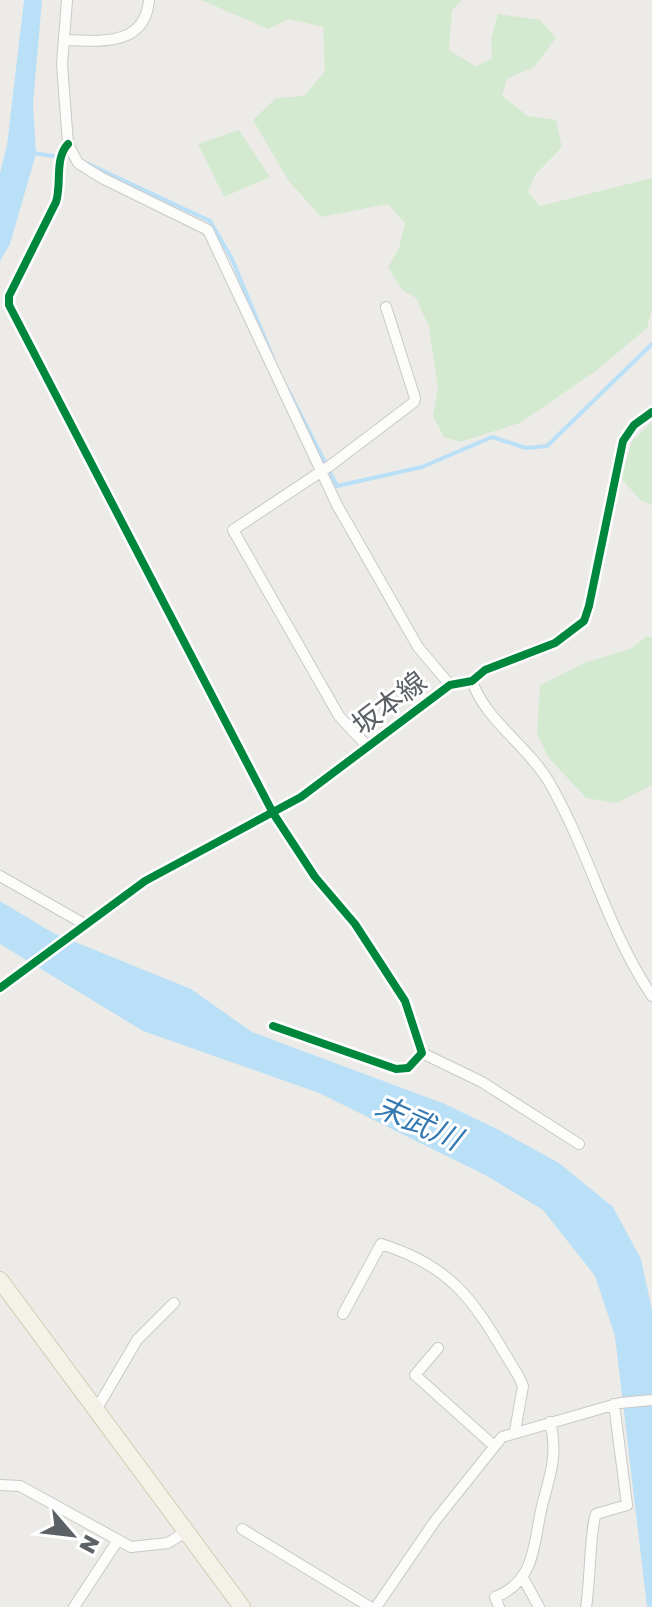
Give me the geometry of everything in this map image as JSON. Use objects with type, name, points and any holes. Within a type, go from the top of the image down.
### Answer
[{"type":"main road","points":[[0,1280],[242,1607]]},
{"type":"street","points":[[67,0],[62,64],[63,152],[60,189],[9,296],[9,305],[273,813],[315,877],[355,924],[405,1001],[422,1053],[482,1082],[579,1144]]},
{"type":"street","points":[[65,40],[114,41],[134,34],[148,10],[149,0]]},
{"type":"street","points":[[63,152],[102,178],[208,230],[325,468],[418,647],[450,685]]},
{"type":"street","points":[[367,746],[339,716],[233,530],[325,468],[406,409],[415,398],[386,307]]},
{"type":"street","name":"坂本線","points":[[0,988],[145,881],[301,797],[450,685],[472,681],[485,670],[555,643],[584,621],[623,441],[634,425],[652,412]]},
{"type":"street","points":[[472,681],[483,701],[547,779],[587,854],[627,959],[652,996]]},
{"type":"street","points":[[0,876],[82,928]]},
{"type":"street","points":[[273,1026],[396,1069],[408,1068],[422,1053]]},
{"type":"street","points":[[343,1314],[381,1244],[428,1261],[474,1305],[519,1377],[523,1386],[515,1431]]},
{"type":"street","points":[[96,1410],[137,1340],[174,1303]]},
{"type":"street","points":[[438,1348],[415,1375],[493,1445]]},
{"type":"street","points":[[376,1607],[435,1521],[493,1445],[515,1431],[617,1404],[652,1400]]},
{"type":"street","points":[[586,1607],[596,1514],[627,1505],[617,1404]]},
{"type":"street","points":[[499,1607],[495,1597],[510,1592],[534,1558],[556,1443],[550,1422]]},
{"type":"street","points":[[0,1485],[20,1486],[131,1547],[168,1543],[187,1531]]},
{"type":"street","points":[[242,1529],[370,1607]]},
{"type":"street","points":[[74,1607],[118,1540]]},
{"type":"street","points":[[522,1576],[532,1587],[539,1607]]},
{"type":"green space","points":[[201,0],[462,0],[452,10],[449,50],[475,66],[492,59],[491,38],[498,14],[540,20],[556,38],[534,67],[507,79],[502,96],[528,116],[556,120],[562,147],[535,175],[528,192],[540,206],[652,178],[652,308],[647,328],[597,370],[520,423],[460,442],[444,437],[433,416],[438,388],[429,327],[416,298],[402,290],[388,267],[399,248],[405,223],[388,204],[321,217],[288,180],[253,120],[276,98],[304,96],[325,71],[323,27],[289,19],[268,29]]},
{"type":"green space","points":[[239,130],[270,177],[224,197],[198,144]]},
{"type":"green space","points":[[652,422],[652,505],[640,500],[621,478],[632,441]]},
{"type":"green space","points":[[647,636],[652,638],[652,785],[616,803],[586,798],[548,757],[537,733],[540,685],[584,663],[632,648]]},
{"type":"water","points":[[24,0],[42,0],[33,104],[36,154],[10,244],[0,261],[0,173],[7,145]]},
{"type":"water","name":"末武川","points":[[0,901],[53,933],[191,989],[252,1032],[445,1104],[499,1130],[559,1163],[613,1207],[641,1259],[652,1310],[652,1607],[647,1607],[615,1336],[595,1276],[543,1210],[487,1176],[319,1093],[143,1031],[0,944]]},
{"type":"waterway","points":[[33,153],[60,157]]},
{"type":"waterway","points":[[80,160],[210,221],[232,259],[273,358]]},
{"type":"waterway","points":[[287,388],[337,486],[422,467],[492,437],[526,448],[547,446],[652,344]]},
{"type":"cycle path","points":[[68,144],[61,157],[56,202],[9,296],[9,305],[273,813],[315,877],[355,924],[405,1001],[422,1053],[408,1068],[396,1069],[273,1026]]},
{"type":"cycle path","points":[[0,988],[145,881],[301,797],[450,685],[472,681],[485,670],[555,643],[584,621],[623,441],[634,425],[652,412]]}]
